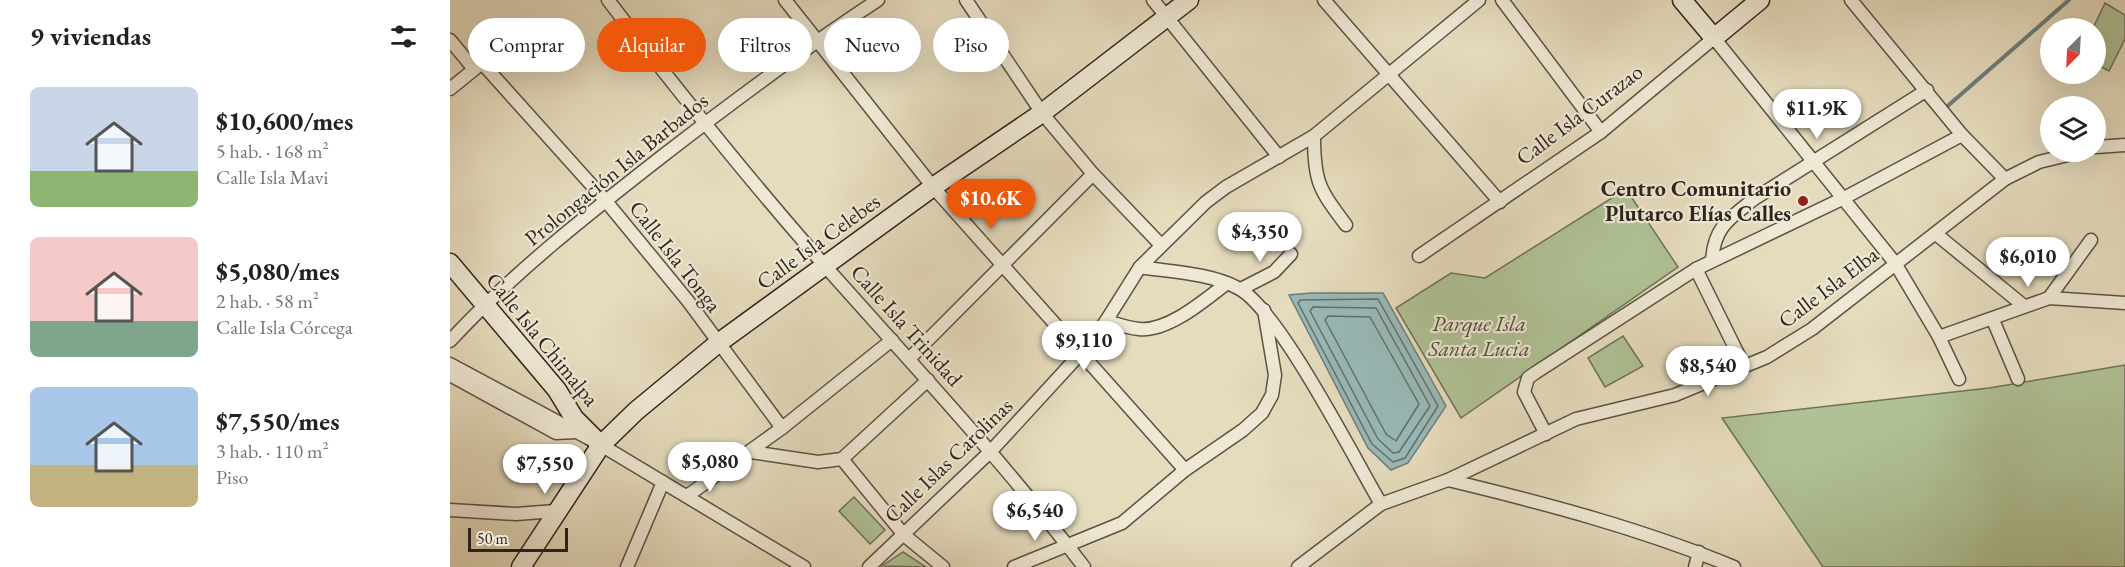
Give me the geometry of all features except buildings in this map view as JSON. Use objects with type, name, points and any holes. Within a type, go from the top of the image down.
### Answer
[{"type":"street","name":"Calle Isla Trinidad","points":[[608,0],[704,124],[826,267],[991,451],[1084,567]]},
{"type":"street","points":[[785,0],[933,187],[1185,470]]},
{"type":"street","name":"Prolongación Isla Barbados","points":[[450,341],[483,305],[605,200],[817,40],[878,0]]},
{"type":"street","points":[[966,0],[1042,113],[1093,174],[1161,245]]},
{"type":"street","points":[[1153,0],[1279,157]]},
{"type":"street","name":"Calle Isla Celebes","points":[[520,567],[600,445],[636,411],[717,344],[826,267],[933,187],[1042,113],[1190,0]]},
{"type":"street","points":[[1324,0],[1500,202]]},
{"type":"street","name":"Calle Islas Carolinas","points":[[869,567],[884,550],[904,535],[991,451],[1081,353],[1106,321],[1140,267],[1161,245],[1226,187],[1314,136],[1479,0]]},
{"type":"street","points":[[1502,0],[1601,132]]},
{"type":"street","points":[[1682,0],[1895,262],[1939,337],[1959,379]]},
{"type":"street","name":"Calle Isla Curazao","points":[[1419,256],[1601,132],[1760,0]]},
{"type":"street","points":[[1851,0],[1962,135],[2005,179]]},
{"type":"street","name":"Calle Isla Tonga","points":[[450,40],[468,57]]},
{"type":"street","points":[[450,89],[471,72]]},
{"type":"street","name":"Calle Isla Tonga","points":[[484,72],[605,200],[688,301],[717,344],[782,428]]},
{"type":"street","points":[[1712,261],[1715,237],[1729,219],[1754,199],[1927,90]]},
{"type":"street","points":[[1546,434],[1524,392],[1528,378],[1696,269],[1844,198],[1962,135]]},
{"type":"street","points":[[1314,136],[1314,170],[1318,183],[1347,225]]},
{"type":"street","points":[[2106,146],[2125,145]]},
{"type":"street","name":"Calle Isla Elba","points":[[1298,567],[1381,504],[1448,480],[1576,419],[1675,395],[1767,357],[1812,328],[2005,179],[2040,162]]},
{"type":"street","points":[[909,359],[1093,174]]},
{"type":"street","points":[[1936,234],[2024,306]]},
{"type":"street","points":[[2049,298],[2091,240]]},
{"type":"street","points":[[1241,289],[1274,272],[1291,254]]},
{"type":"street","name":"Calle Isla Chimalpa","points":[[450,263],[483,305],[557,390],[574,417],[600,445]]},
{"type":"street","points":[[1140,267],[1227,283],[1241,289],[1264,310],[1288,344],[1381,504]]},
{"type":"street","points":[[1696,269],[1744,366]]},
{"type":"street","points":[[1106,321],[1142,329],[1170,322],[1194,308],[1227,283]]},
{"type":"street","points":[[1939,337],[1993,320],[2049,298],[2125,303]]},
{"type":"street","points":[[1014,567],[1122,523],[1185,470],[1243,430],[1262,413],[1272,395],[1275,375],[1264,310]]},
{"type":"street","points":[[1993,320],[2018,379]]},
{"type":"street","points":[[687,496],[751,452],[892,340]]},
{"type":"street","points":[[450,364],[600,445],[804,567]]},
{"type":"street","points":[[450,375],[556,433],[576,432]]},
{"type":"street","points":[[751,452],[818,462],[842,459],[928,380]]},
{"type":"street","points":[[842,459],[904,535],[943,567]]},
{"type":"street","points":[[1448,480],[1610,523],[1698,552],[1734,567]]},
{"type":"street","points":[[627,567],[663,482]]},
{"type":"street","points":[[450,510],[516,514],[556,511]]},
{"type":"street","points":[[1695,567],[1698,552]]},
{"type":"street","points":[[778,567],[784,555]]},
{"type":"green space","points":[[2105,3],[2125,15],[2125,39],[2109,71],[2106,69],[2106,18],[2098,18]]},
{"type":"green space","name":"Parque Isla Santa Lucia","points":[[1626,189],[1678,267],[1461,418],[1396,308],[1451,273],[1485,278]]},
{"type":"green space","points":[[1623,336],[1643,366],[1605,387],[1588,358]]},
{"type":"green space","points":[[2125,365],[2125,567],[1823,567],[1722,418],[1989,388]]},
{"type":"green space","points":[[854,497],[885,530],[870,544],[839,511]]},
{"type":"green space","points":[[903,552],[926,567],[882,566]]},
{"type":"water","points":[[1383,293],[1446,406],[1408,463],[1391,470],[1368,448],[1289,295]]},
{"type":"waterway","points":[[1943,110],[2069,0]]},
{"type":"place","name":"Centro Comunitario Plutarco Elías Calles","points":[[1803,201]]}]
